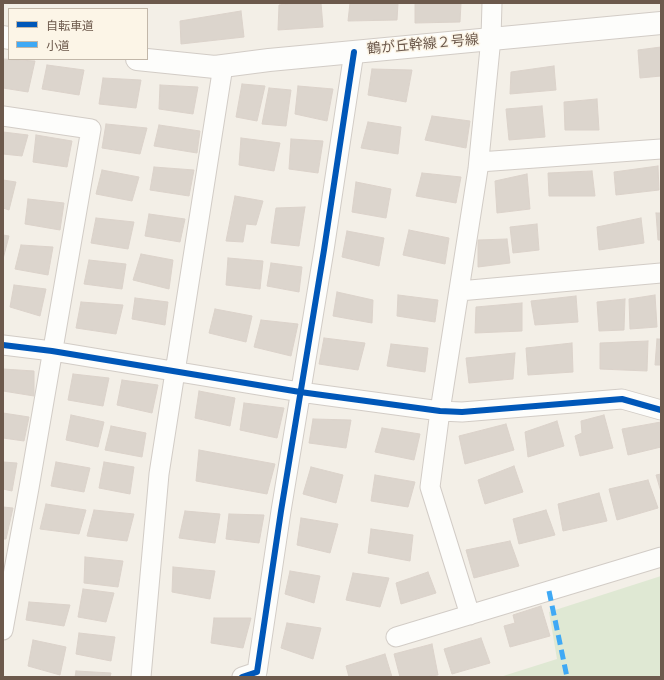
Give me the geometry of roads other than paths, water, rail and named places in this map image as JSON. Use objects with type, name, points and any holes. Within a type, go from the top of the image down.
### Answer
[{"type":"street","points":[[470,615],[430,487],[440,411],[479,162],[491,38],[492,3]]},
{"type":"street","name":"鶴が丘幹線２号線","points":[[147,60],[215,67],[269,60],[491,38],[661,23]]},
{"type":"street","points":[[242,677],[257,672],[354,52]]},
{"type":"street","points":[[141,677],[159,474],[223,66]]},
{"type":"street","points":[[3,116],[91,129],[3,630]]},
{"type":"street","points":[[479,162],[661,149]]},
{"type":"street","points":[[459,291],[661,273]]},
{"type":"street","points":[[3,345],[52,351],[300,392],[440,411],[462,412],[622,398],[661,410]]},
{"type":"street","points":[[396,638],[661,557]]}]
